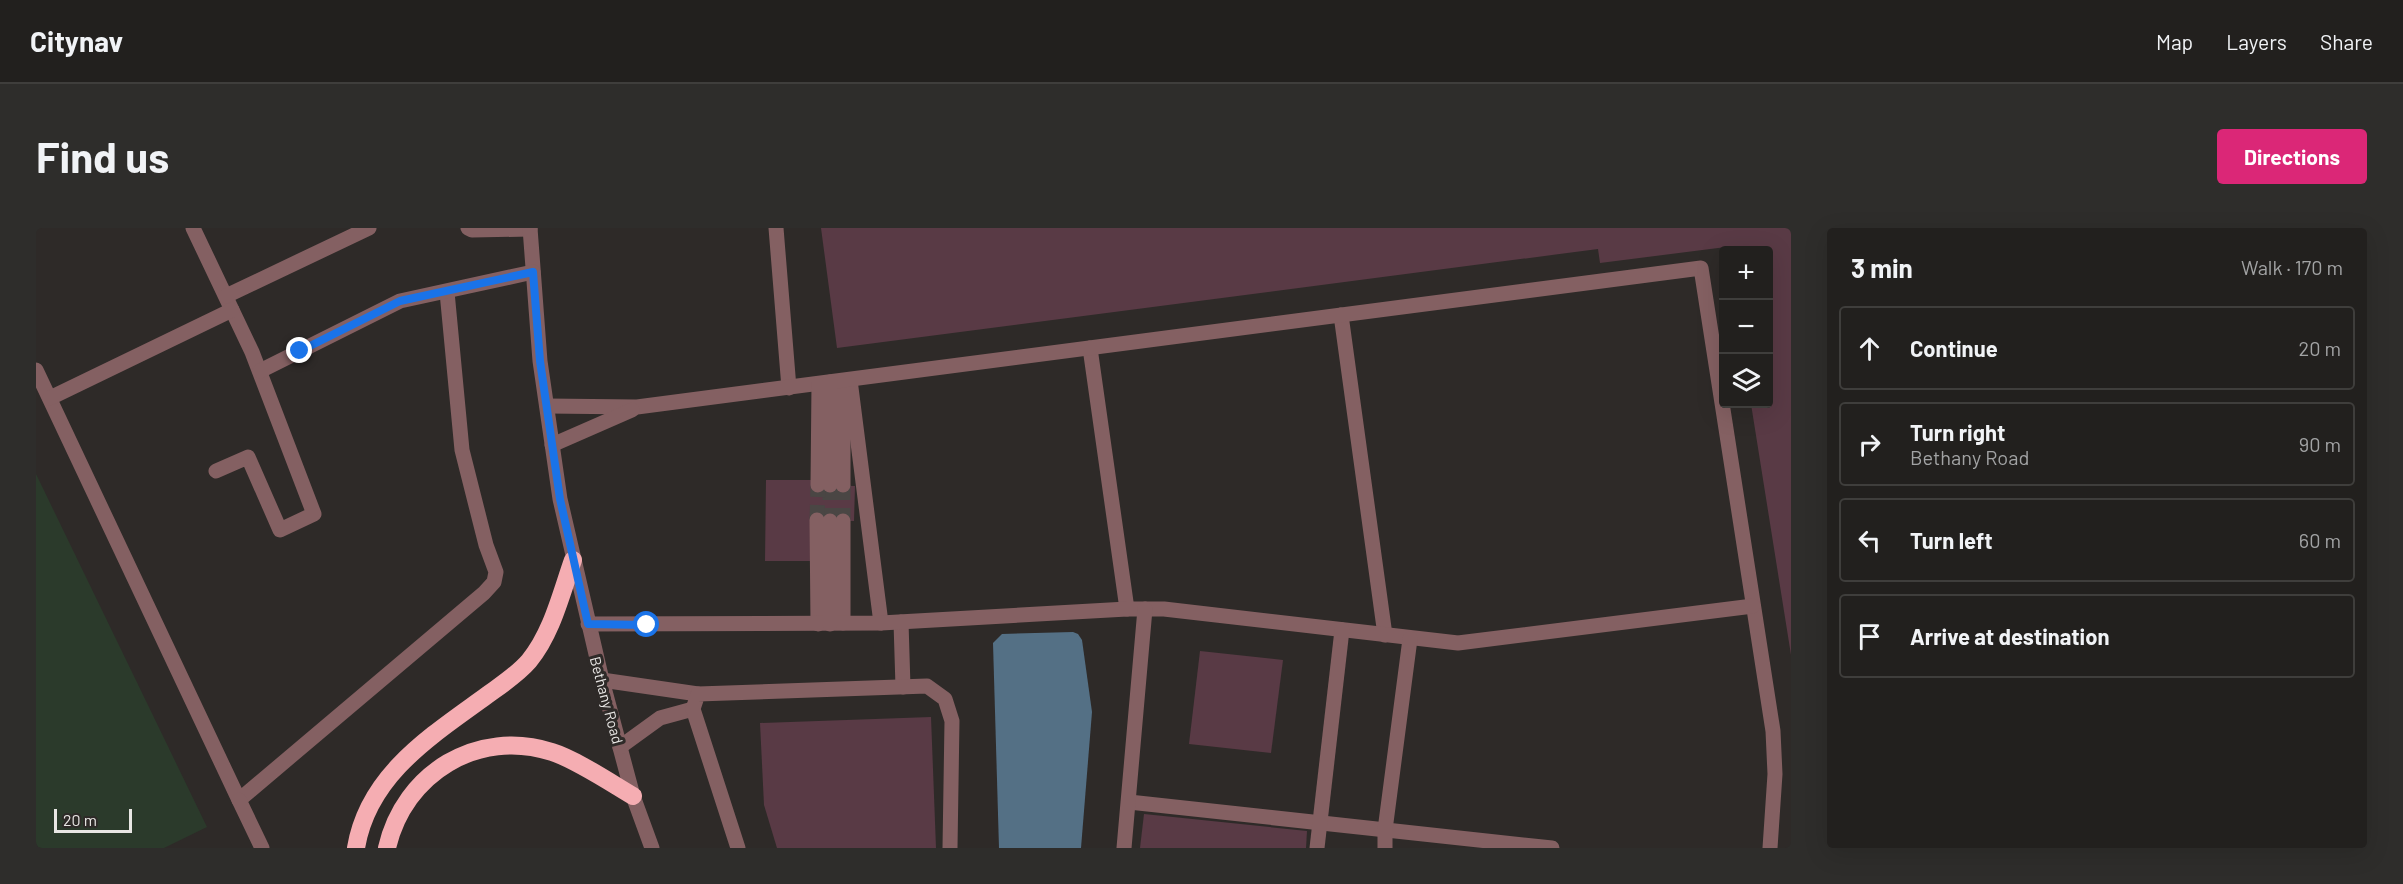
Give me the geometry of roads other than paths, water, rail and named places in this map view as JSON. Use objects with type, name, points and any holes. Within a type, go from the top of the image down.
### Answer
[{"type":"highway","points":[[356,848],[369,807],[397,766],[417,747],[515,675],[536,651],[550,626],[573,560]]},
{"type":"highway","points":[[387,848],[391,831],[406,801],[424,780],[447,763],[463,755],[495,746],[531,746],[555,752],[633,796]]},
{"type":"street","points":[[193,228],[260,371],[314,514],[280,530],[248,458],[216,471]]},
{"type":"street","points":[[50,399],[369,228]]},
{"type":"street","points":[[468,228],[472,230],[530,228]]},
{"type":"street","name":"Bethany Road","points":[[530,228],[540,361],[560,499],[602,680],[633,796],[652,848]]},
{"type":"street","points":[[776,228],[789,388]]},
{"type":"street","points":[[547,406],[638,407],[1701,268],[1775,753],[1770,848]]},
{"type":"street","points":[[260,371],[400,301],[533,272]]},
{"type":"street","points":[[239,800],[494,582],[496,572],[486,545],[462,450],[447,292]]},
{"type":"street","points":[[1341,315],[1385,635]]},
{"type":"street","points":[[1090,348],[1127,609]]},
{"type":"street","points":[[36,370],[262,848]]},
{"type":"street","points":[[835,381],[830,485],[835,381]]},
{"type":"street","points":[[835,381],[881,623]]},
{"type":"street","points":[[552,445],[638,407]]},
{"type":"street","points":[[830,521],[830,623]]},
{"type":"street","points":[[588,624],[881,623],[1145,609],[1221,615],[1410,639],[1465,643],[1753,606]]},
{"type":"street","points":[[1124,848],[1145,609]]},
{"type":"street","points":[[901,622],[903,687]]},
{"type":"street","points":[[1317,848],[1342,630]]},
{"type":"street","points":[[1385,848],[1385,830],[1410,639]]},
{"type":"street","points":[[602,680],[698,694],[927,686],[945,699],[952,721],[951,848]]},
{"type":"street","points":[[698,694],[693,709],[738,848]]},
{"type":"street","points":[[620,747],[660,718],[693,709]]},
{"type":"street","points":[[1129,802],[1552,848]]},
{"type":"water","points":[[1073,632],[1078,634],[1082,640],[1092,712],[1081,848],[999,848],[993,643],[1002,634]]},
{"type":"tunnel","points":[[817,520],[818,485]]},
{"type":"tunnel","points":[[830,485],[830,521]]},
{"type":"tunnel","points":[[843,485],[843,521]]}]
